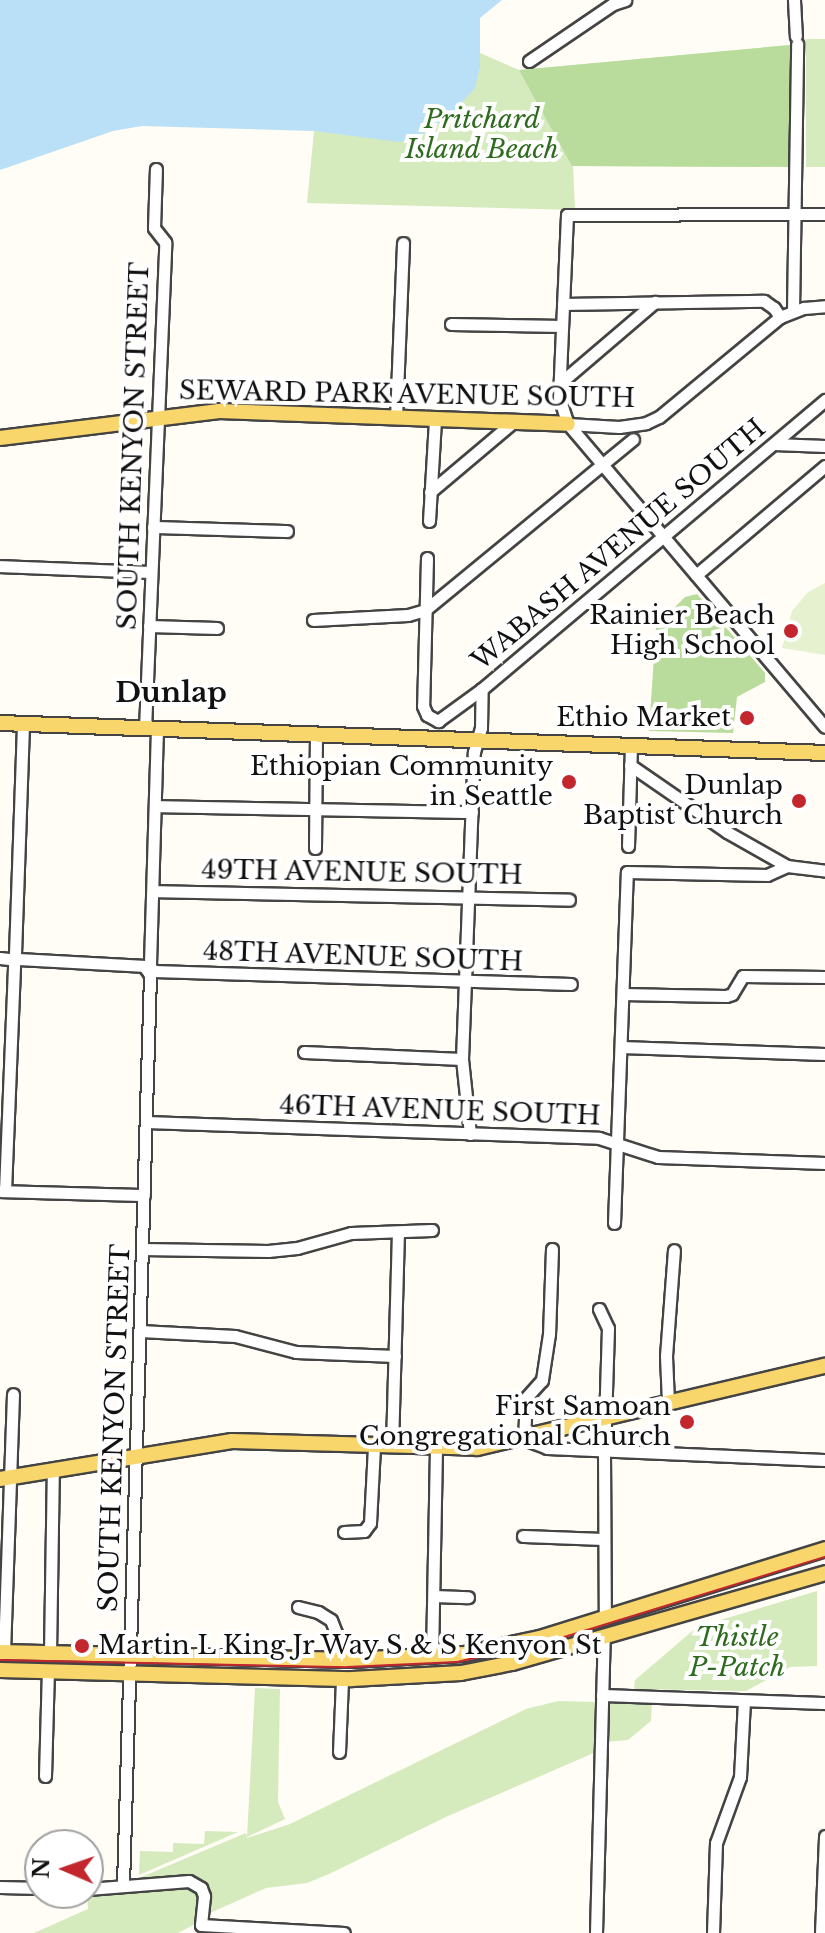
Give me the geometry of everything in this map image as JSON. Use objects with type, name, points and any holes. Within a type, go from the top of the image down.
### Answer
[{"type":"main road","name":"SEWARD PARK AVENUE SOUTH","points":[[0,438],[219,411],[568,424]]},
{"type":"main road","points":[[0,723],[825,753]]},
{"type":"main road","points":[[5,1478],[232,1441],[477,1448],[825,1366]]},
{"type":"main road","points":[[2,1652],[334,1660],[432,1657],[509,1646],[825,1549]]},
{"type":"main road","points":[[0,1670],[342,1679],[427,1676],[485,1669],[825,1573]]},
{"type":"street","points":[[529,61],[613,4],[625,0]]},
{"type":"street","points":[[793,311],[796,214],[794,0]]},
{"type":"street","name":"SOUTH KENYON STREET","points":[[123,1885],[155,806],[149,626],[165,242],[154,228],[156,169]]},
{"type":"street","points":[[825,214],[567,215],[560,383],[560,406],[568,424],[825,727]]},
{"type":"street","points":[[396,418],[403,243]]},
{"type":"street","points":[[563,304],[764,301],[780,317]]},
{"type":"street","points":[[560,383],[655,302]]},
{"type":"street","name":"SEWARD PARK AVENUE SOUTH","points":[[568,424],[627,427],[655,419],[780,317],[793,311],[825,306]]},
{"type":"street","points":[[451,324],[562,326]]},
{"type":"street","name":"WABASH AVENUE SOUTH","points":[[425,610],[423,706],[427,715],[438,721],[482,689],[825,400]]},
{"type":"street","points":[[429,521],[435,420]]},
{"type":"street","points":[[430,492],[513,422]]},
{"type":"street","points":[[313,620],[408,615],[425,610],[633,439]]},
{"type":"street","points":[[774,444],[825,446]]},
{"type":"street","points":[[696,575],[825,466]]},
{"type":"street","points":[[153,527],[287,531]]},
{"type":"street","points":[[425,610],[427,558]]},
{"type":"street","points":[[0,566],[151,572]]},
{"type":"street","points":[[149,626],[217,628]]},
{"type":"street","points":[[470,1134],[462,1059],[468,982],[472,812],[482,689]]},
{"type":"street","points":[[23,724],[2,1191],[144,1195]]},
{"type":"street","points":[[315,848],[316,735]]},
{"type":"street","points":[[628,846],[631,746]]},
{"type":"street","points":[[630,765],[727,832],[787,866],[825,871]]},
{"type":"street","points":[[155,806],[472,812]]},
{"type":"street","points":[[614,1223],[627,872],[767,875],[787,866]]},
{"type":"street","name":"49TH AVENUE SOUTH","points":[[153,891],[569,900]]},
{"type":"street","name":"48TH AVENUE SOUTH","points":[[11,959],[150,968],[571,984]]},
{"type":"street","points":[[623,994],[726,996],[732,994],[743,976],[825,977]]},
{"type":"street","points":[[621,1047],[825,1054]]},
{"type":"street","points":[[304,1052],[462,1059]]},
{"type":"street","name":"46TH AVENUE SOUTH","points":[[146,1122],[599,1138],[658,1157],[825,1163]]},
{"type":"street","points":[[142,1249],[284,1250],[351,1233],[432,1230]]},
{"type":"street","points":[[392,1446],[398,1232]]},
{"type":"street","points":[[552,1249],[549,1334],[542,1380],[526,1398],[524,1439],[547,1448],[604,1452],[825,1460]]},
{"type":"street","points":[[668,1402],[666,1356],[674,1250]]},
{"type":"street","points":[[599,1309],[608,1328],[604,1452],[605,1618]]},
{"type":"street","points":[[140,1331],[235,1336],[296,1352],[395,1356]]},
{"type":"street","points":[[2,1652],[5,1478],[13,1394]]},
{"type":"street","points":[[344,1532],[364,1531],[370,1523],[374,1446]]},
{"type":"street","points":[[432,1657],[436,1447]]},
{"type":"street","points":[[50,1653],[53,1470]]},
{"type":"street","points":[[523,1536],[604,1539]]},
{"type":"street","points":[[434,1596],[468,1597]]},
{"type":"street","points":[[298,1607],[318,1612],[331,1620],[336,1633],[334,1660]]},
{"type":"street","points":[[596,1933],[604,1637]]},
{"type":"street","points":[[45,1776],[48,1671]]},
{"type":"street","points":[[339,1752],[342,1679]]},
{"type":"street","points":[[602,1695],[825,1703]]},
{"type":"street","points":[[713,1933],[716,1843],[740,1777],[744,1701]]},
{"type":"street","points":[[821,1933],[825,1836]]},
{"type":"street","points":[[104,1887],[183,1880],[201,1888],[206,1903],[196,1929],[344,1933]]},
{"type":"street","points":[[0,1887],[24,1888]]},
{"type":"green space","points":[[806,39],[825,39],[825,167],[806,167]]},
{"type":"green space","name":"Pritchard Island Beach","points":[[790,45],[794,87],[790,167],[573,166],[575,210],[307,203],[314,131],[480,53],[519,70]]},
{"type":"green space","points":[[790,45],[794,87],[790,167],[572,166],[519,70]]},
{"type":"green space","points":[[825,583],[825,655],[782,648],[792,611],[808,592]]},
{"type":"green space","points":[[697,594],[765,673],[765,682],[737,697],[733,733],[649,731],[656,626],[685,597]]},
{"type":"green space","name":"Thistle P-Patch","points":[[817,1591],[817,1666],[790,1667],[746,1691],[634,1689],[635,1680],[697,1627]]},
{"type":"green space","points":[[255,1688],[280,1689],[278,1802],[285,1819],[247,1837]]},
{"type":"green space","points":[[617,1700],[652,1701],[651,1721],[628,1740],[605,1742],[606,1704]]},
{"type":"green space","points":[[558,1701],[597,1702],[596,1752],[448,1816],[329,1874],[307,1883],[266,1888],[210,1913],[210,1896],[203,1883],[188,1876],[139,1878],[246,1833],[247,1838],[290,1824],[526,1709]]},
{"type":"green space","points":[[205,1831],[238,1832],[139,1875],[140,1851],[173,1852],[173,1843],[204,1844]]},
{"type":"green space","points":[[147,1886],[195,1889],[200,1909],[195,1924],[178,1933],[34,1933],[88,1909],[104,1909],[104,1892]]},
{"type":"water","points":[[0,0],[502,0],[480,18],[480,67],[475,88],[446,119],[419,136],[399,142],[314,131],[142,126],[113,131],[0,170]]},
{"type":"tram line","points":[[0,1660],[347,1667],[457,1662],[561,1638],[825,1557]]},
{"type":"place","name":"Rainier Beach High School","points":[[791,631]]},
{"type":"place","name":"Ethio Market","points":[[747,718]]},
{"type":"place","name":"Ethiopian Community in Seattle","points":[[569,782]]},
{"type":"place","name":"Dunlap Baptist Church","points":[[799,801]]},
{"type":"place","name":"First Samoan Congregational Church","points":[[687,1422]]},
{"type":"place","name":"Martin L King Jr Way S & S Kenyon St","points":[[82,1646]]},
{"type":"district","name":"Dunlap","points":[[171,693]]}]
